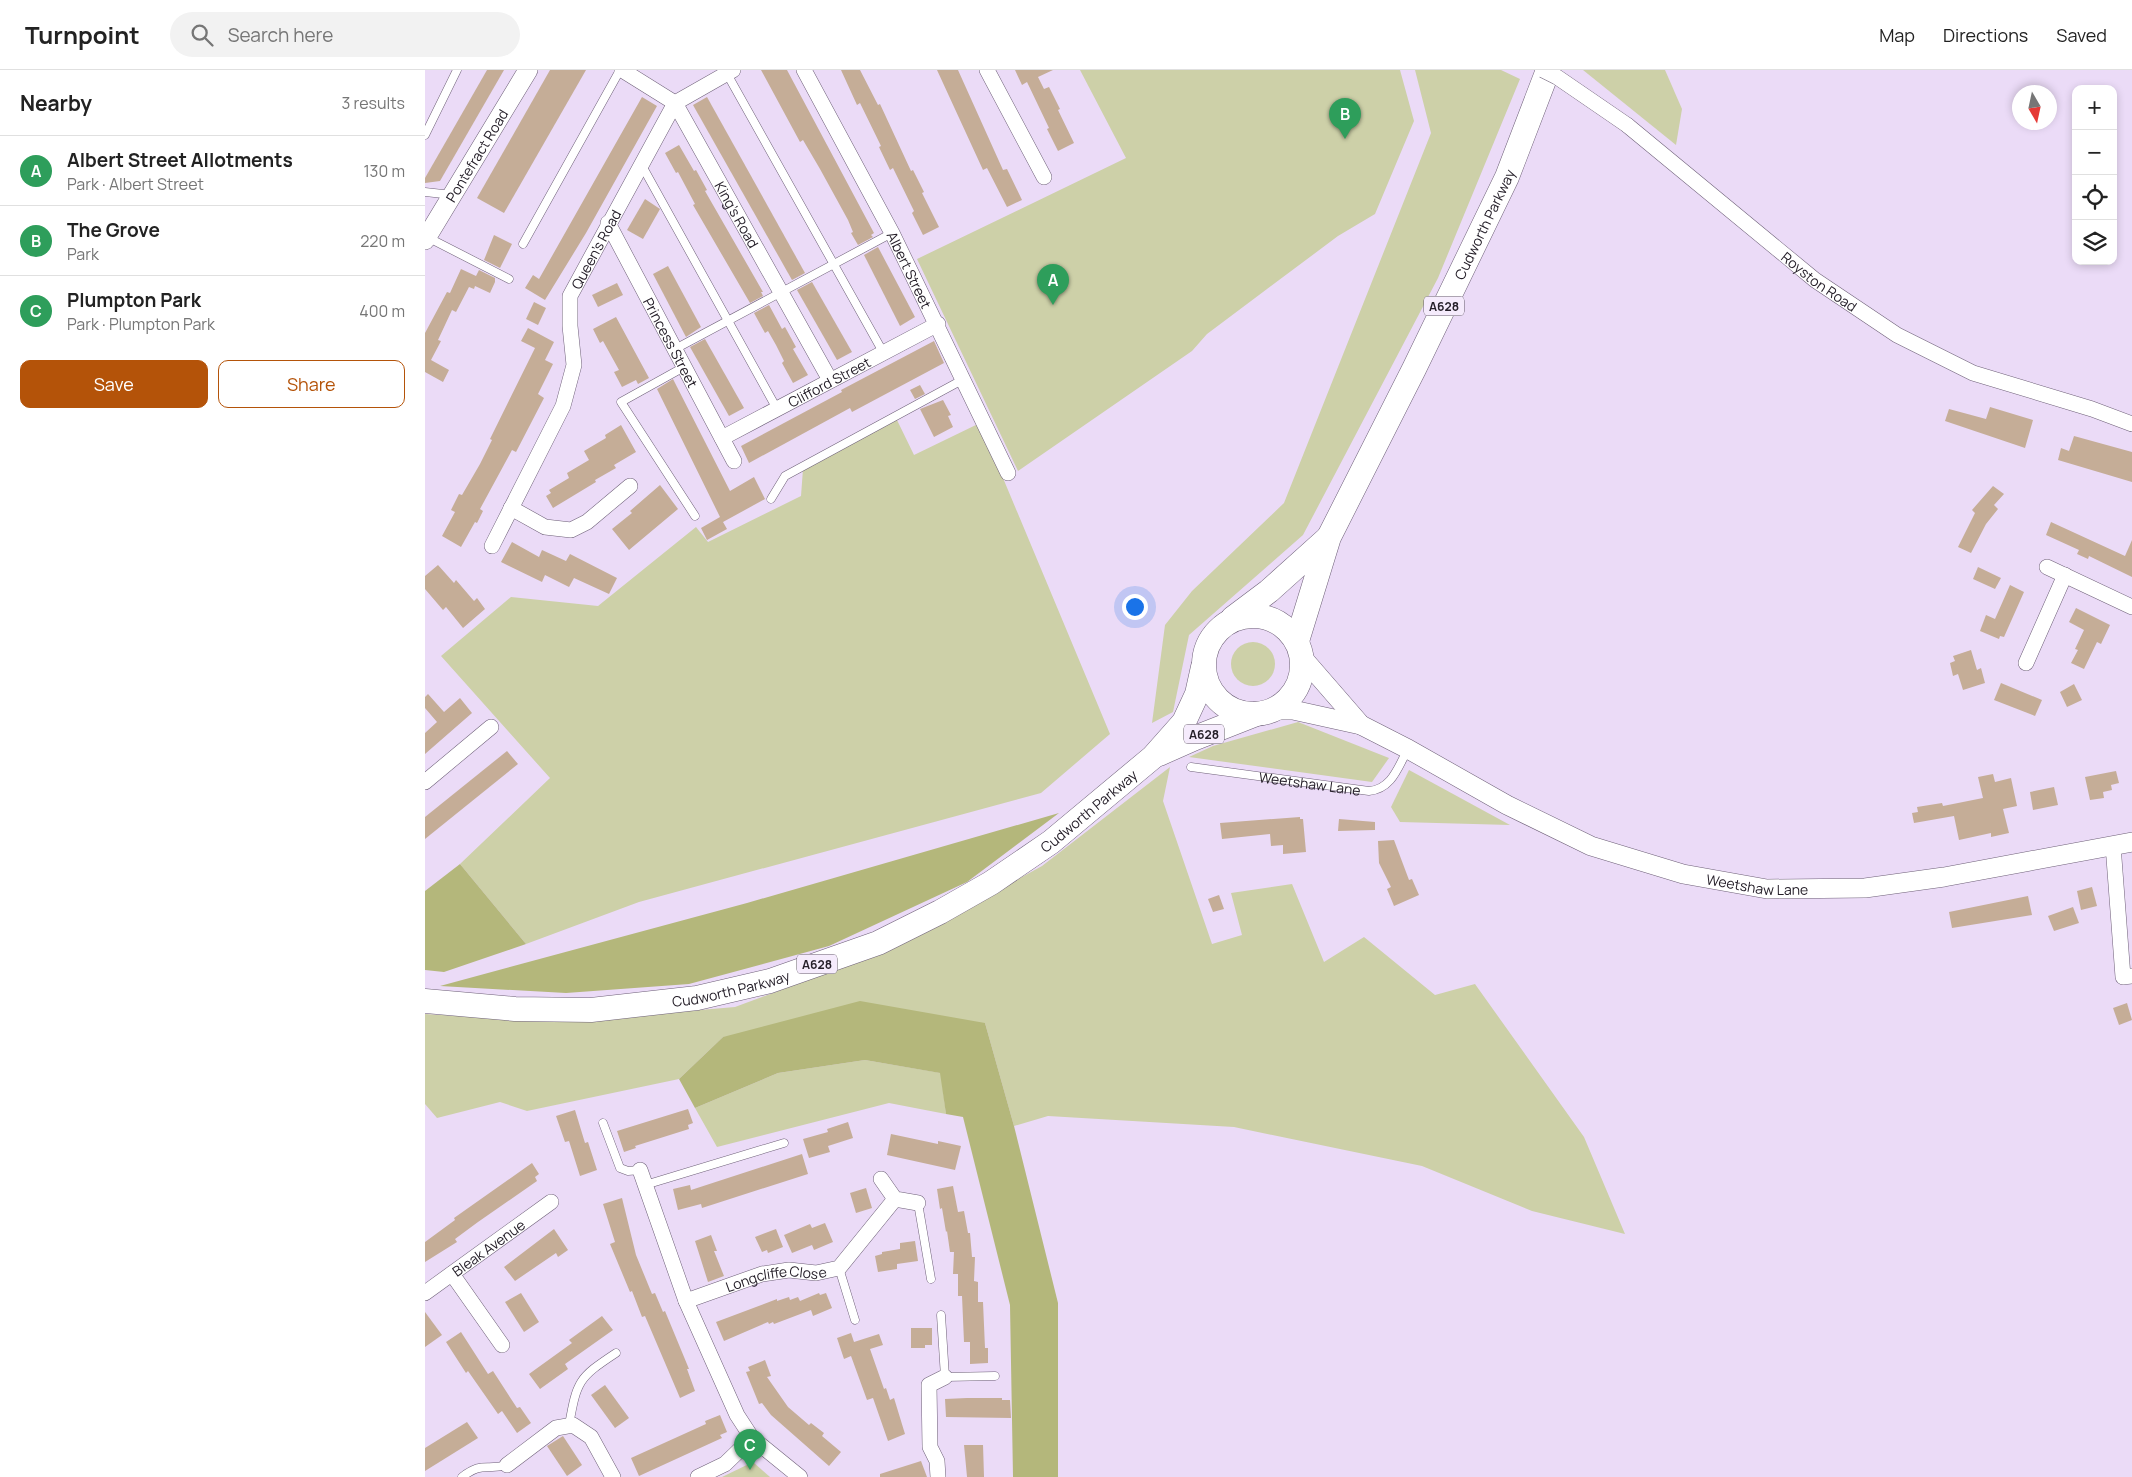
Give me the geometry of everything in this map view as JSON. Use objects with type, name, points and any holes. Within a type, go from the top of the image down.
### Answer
[{"type":"highway","name":"Cudworth Parkway","points":[[1153,757],[1195,738],[1265,712],[1287,701],[1297,688],[1302,673],[1300,649],[1329,537],[1414,369],[1507,177],[1547,70]]},
{"type":"highway","name":"Cudworth Parkway","points":[[425,1001],[515,1009],[591,1010],[697,998],[770,981],[878,943],[940,912],[991,883],[1051,842],[1153,757],[1184,722],[1197,694],[1205,651],[1212,636],[1224,624],[1269,591],[1329,537]]},
{"type":"highway","points":[[1224,624],[1239,617],[1256,615],[1272,619],[1287,628],[1300,649]]},
{"type":"highway","name":"A628","points":[[1203,667],[1206,683],[1214,696],[1226,707],[1241,713],[1265,712]]},
{"type":"street","name":"Pontefract Road","points":[[427,234],[528,70]]},
{"type":"street","name":"King's Road","points":[[621,70],[675,103],[830,380]]},
{"type":"street","name":"Albert Street","points":[[805,70],[892,233],[1008,473]]},
{"type":"street","points":[[987,70],[1044,177]]},
{"type":"street","name":"Royston Road","points":[[1543,70],[1557,77],[1627,124],[1815,280],[1897,335],[1973,373],[2093,408],[2132,424]]},
{"type":"street","points":[[675,103],[728,71]]},
{"type":"street","name":"Queen's Road","points":[[491,546],[563,406],[574,365],[570,326],[570,296],[675,103]]},
{"type":"street","name":"Princess Street","points":[[608,224],[734,461]]},
{"type":"street","name":"Clifford Street","points":[[722,438],[937,324]]},
{"type":"street","points":[[511,508],[545,527],[571,530],[587,522],[630,486]]},
{"type":"street","points":[[2047,567],[2132,607]]},
{"type":"street","points":[[2026,664],[2065,575]]},
{"type":"street","name":"Weetshaw Lane","points":[[1300,649],[1361,724]]},
{"type":"street","name":"Weetshaw Lane","points":[[1265,712],[1293,710],[1361,724],[1507,805],[1591,846],[1683,874],[1767,889],[1865,888],[1944,877],[2132,842]]},
{"type":"street","points":[[425,782],[491,727]]},
{"type":"street","points":[[2113,845],[2123,978],[2132,976]]},
{"type":"street","points":[[643,1178],[686,1301],[737,1415],[752,1438],[800,1477]]},
{"type":"street","points":[[881,1179],[895,1198],[917,1204]]},
{"type":"street","name":"Longcliffe Close","points":[[686,1301],[762,1274],[789,1270],[816,1273],[839,1268],[895,1198]]},
{"type":"street","name":"Bleak Avenue","points":[[425,1293],[551,1202]]},
{"type":"street","points":[[452,1274],[502,1345]]},
{"type":"street","points":[[939,1477],[937,1461],[929,1447],[929,1385],[945,1377]]},
{"type":"street","points":[[507,1465],[556,1428],[573,1425],[591,1437],[613,1477]]},
{"type":"street","points":[[698,1477],[725,1464],[752,1438]]},
{"type":"lane","points":[[425,135],[457,70]]},
{"type":"lane","points":[[523,244],[621,70]]},
{"type":"lane","points":[[728,71],[883,352]]},
{"type":"lane","points":[[641,164],[777,409]]},
{"type":"lane","points":[[425,192],[452,195]]},
{"type":"lane","points":[[675,349],[892,233]]},
{"type":"lane","points":[[427,234],[509,279]]},
{"type":"lane","points":[[684,367],[621,402],[695,516]]},
{"type":"lane","points":[[771,499],[785,476],[964,379]]},
{"type":"lane","name":"Weetshaw Lane","points":[[1191,767],[1369,791],[1380,790],[1390,782],[1408,749]]},
{"type":"lane","points":[[603,1123],[620,1168],[643,1178],[784,1143]]},
{"type":"lane","points":[[917,1204],[931,1279]]},
{"type":"lane","points":[[839,1268],[855,1320]]},
{"type":"lane","points":[[941,1315],[945,1377],[995,1376]]},
{"type":"lane","points":[[569,1425],[578,1384],[595,1367],[616,1353]]},
{"type":"lane","points":[[462,1477],[479,1466],[494,1467],[507,1465]]},
{"type":"green space","points":[[1080,70],[1400,70],[1414,121],[1375,214],[1338,236],[1207,334],[1192,351],[1018,471],[917,259],[1126,158]]},
{"type":"green space","points":[[1415,70],[1501,70],[1520,79],[1438,278],[1303,535],[1189,635],[1173,712],[1152,723],[1165,625],[1192,591],[1284,503],[1431,133]]},
{"type":"green space","points":[[1583,70],[1665,70],[1682,109],[1676,145]]},
{"type":"green space","points":[[897,420],[914,455],[980,423],[1110,734],[1041,793],[639,902],[526,944],[460,864],[550,778],[441,656],[511,597],[598,606],[696,527],[708,542],[801,496],[803,469]]},
{"type":"green space","points":[[1257,642],[1269,648],[1274,655],[1274,673],[1269,680],[1262,685],[1249,686],[1241,683],[1234,676],[1231,660],[1234,652],[1241,645]]},
{"type":"green space","points":[[1298,722],[1389,758],[1372,782],[1189,757],[1213,746]]},
{"type":"green space","points":[[1170,767],[1163,801],[1212,944],[1242,935],[1231,893],[1292,884],[1324,962],[1364,937],[1435,995],[1475,984],[1584,1137],[1625,1234],[1532,1211],[1422,1166],[1234,1127],[1048,1116],[1014,1126],[985,1023],[723,1037],[679,1079],[527,1111],[500,1102],[437,1118],[425,1104],[425,1014],[560,1022],[735,1007],[891,949],[1042,866]]},
{"type":"green space","points":[[1409,770],[1510,825],[1400,822],[1391,807]]},
{"type":"green space","points":[[1059,813],[967,882],[829,946],[689,984],[566,993],[440,986],[747,903]]},
{"type":"green space","points":[[460,864],[526,944],[444,972],[425,970],[425,891]]},
{"type":"green space","points":[[860,1001],[985,1023],[1014,1126],[1058,1303],[1058,1477],[1013,1477],[1010,1305],[963,1117],[946,1114],[940,1073],[865,1060],[778,1073],[695,1108],[679,1079],[723,1037]]},
{"type":"green space","points":[[865,1060],[941,1073],[946,1114],[889,1103],[717,1147],[695,1108],[778,1073]]},
{"type":"green space","points":[[753,1462],[770,1477],[722,1477]]},
{"type":"building","points":[[487,70],[504,70],[440,181],[425,183],[425,178]]},
{"type":"building","points":[[550,70],[586,70],[504,213],[477,198]]},
{"type":"building","points":[[761,70],[787,70],[874,233],[871,235],[873,237],[858,245],[851,233],[853,232],[848,220],[820,169],[803,140],[800,142]]},
{"type":"building","points":[[841,70],[860,70],[878,105],[880,104],[911,171],[913,170],[924,192],[922,193],[939,227],[923,235],[912,213],[914,211],[893,168],[890,170],[879,147],[881,146],[860,103],[857,105]]},
{"type":"building","points":[[937,70],[958,70],[1003,170],[1007,169],[1022,200],[1007,207],[987,168],[983,170]]},
{"type":"building","points":[[1015,70],[1053,70],[1038,77],[1044,89],[1049,87],[1074,143],[1058,151],[1027,82],[1022,85]]},
{"type":"building","points":[[642,97],[657,106],[586,233],[545,300],[525,288],[533,275],[539,279]]},
{"type":"building","points":[[707,97],[805,273],[792,280],[693,105]]},
{"type":"building","points":[[679,145],[694,171],[696,170],[707,190],[705,191],[763,292],[761,292],[763,296],[750,303],[693,205],[695,204],[678,172],[676,173],[665,153]]},
{"type":"building","points":[[645,199],[660,209],[643,239],[627,230]]},
{"type":"building","points":[[494,235],[512,244],[500,268],[484,260]]},
{"type":"building","points":[[878,247],[915,317],[900,326],[864,255]]},
{"type":"building","points":[[668,266],[701,327],[686,337],[653,274]]},
{"type":"building","points":[[461,269],[476,276],[479,270],[495,278],[495,282],[490,293],[475,286],[474,289],[469,287],[456,312],[452,310],[438,340],[441,341],[431,360],[449,370],[443,382],[425,372],[425,333],[447,292],[450,293]]},
{"type":"building","points":[[812,282],[852,352],[837,360],[797,290]]},
{"type":"building","points":[[617,283],[623,295],[598,307],[592,295]]},
{"type":"building","points":[[534,302],[546,308],[538,325],[526,319]]},
{"type":"building","points":[[769,305],[782,329],[785,327],[796,347],[793,349],[808,375],[793,383],[782,363],[784,361],[776,345],[768,331],[765,333],[754,313]]},
{"type":"building","points":[[616,317],[649,378],[638,384],[636,380],[622,387],[614,372],[619,370],[603,341],[600,343],[593,329]]},
{"type":"building","points":[[528,328],[554,342],[545,360],[553,364],[538,394],[544,398],[516,452],[512,450],[480,509],[483,511],[477,523],[475,522],[461,547],[442,536],[455,512],[451,510],[459,494],[462,495],[480,464],[492,440],[490,439],[535,348],[521,341]]},
{"type":"building","points":[[705,339],[744,408],[729,416],[690,347]]},
{"type":"building","points":[[934,341],[944,363],[852,412],[850,408],[749,463],[741,446]]},
{"type":"building","points":[[673,379],[730,491],[754,477],[765,499],[723,522],[727,529],[707,540],[701,528],[720,517],[657,389]]},
{"type":"building","points":[[920,385],[925,394],[915,399],[910,390]]},
{"type":"building","points":[[943,400],[951,415],[948,416],[953,427],[934,437],[920,409]]},
{"type":"building","points":[[1990,407],[2033,420],[2025,448],[1945,421],[1949,409],[1986,419]]},
{"type":"building","points":[[621,425],[636,452],[614,465],[616,468],[595,480],[596,482],[553,508],[546,496],[551,493],[549,490],[569,478],[567,473],[589,460],[584,451],[606,438],[605,435]]},
{"type":"building","points":[[2074,436],[2132,452],[2132,482],[2058,460],[2061,448],[2069,451]]},
{"type":"building","points":[[660,485],[678,509],[629,550],[612,529],[632,513],[630,511]]},
{"type":"building","points":[[1993,486],[2004,494],[1994,505],[1998,509],[1986,524],[1971,553],[1958,547],[1975,513],[1972,510]]},
{"type":"building","points":[[2051,522],[2125,556],[2132,540],[2132,577],[2089,556],[2088,559],[2077,554],[2079,550],[2046,535]]},
{"type":"building","points":[[512,542],[539,557],[542,550],[566,561],[570,554],[617,578],[609,594],[574,578],[569,587],[545,575],[542,582],[501,562]]},
{"type":"building","points":[[438,565],[454,583],[456,580],[474,601],[477,598],[485,609],[463,628],[446,607],[443,610],[425,589],[425,576]]},
{"type":"building","points":[[1978,567],[2001,578],[1995,589],[1973,579]]},
{"type":"building","points":[[2010,585],[2024,592],[2004,637],[2000,636],[1999,639],[1980,631],[1986,615],[1995,619]]},
{"type":"building","points":[[2076,608],[2110,625],[2101,644],[2097,642],[2084,669],[2071,663],[2078,650],[2075,649],[2084,630],[2069,622]]},
{"type":"building","points":[[1971,650],[1977,670],[1981,668],[1985,683],[1963,690],[1958,674],[1953,676],[1950,663],[1955,661],[1953,656]]},
{"type":"building","points":[[2001,683],[2042,700],[2035,716],[1994,700]]},
{"type":"building","points":[[2074,684],[2082,700],[2067,707],[2060,692]]},
{"type":"building","points":[[428,694],[444,712],[460,698],[472,713],[425,754],[425,733],[437,722],[425,708],[425,697]]},
{"type":"building","points":[[507,751],[518,764],[425,839],[425,817]]},
{"type":"building","points":[[2116,771],[2119,783],[2111,785],[2112,790],[2103,792],[2104,798],[2090,800],[2085,777]]},
{"type":"building","points":[[1993,774],[1995,782],[2011,778],[2017,806],[2003,809],[2009,833],[1991,837],[1991,833],[1959,840],[1954,816],[1914,823],[1912,813],[1918,812],[1917,807],[1942,803],[1943,806],[1983,798],[1978,777]]},
{"type":"building","points":[[2054,787],[2058,805],[2033,810],[2030,792]]},
{"type":"building","points":[[1300,817],[1300,819],[1303,819],[1306,852],[1283,854],[1283,845],[1271,846],[1270,834],[1222,839],[1220,823]]},
{"type":"building","points":[[1339,819],[1375,822],[1375,830],[1338,831]]},
{"type":"building","points":[[1394,840],[1409,880],[1412,879],[1419,895],[1394,906],[1387,889],[1391,887],[1379,863],[1378,841]]},
{"type":"building","points":[[2092,887],[2097,906],[2081,910],[2077,891]]},
{"type":"building","points":[[1219,895],[1224,909],[1213,912],[1208,899]]},
{"type":"building","points":[[2028,896],[2032,915],[1952,928],[1949,912]]},
{"type":"building","points":[[2073,907],[2079,923],[2054,931],[2048,916]]},
{"type":"building","points":[[2127,1003],[2132,1020],[2119,1025],[2113,1008]]},
{"type":"building","points":[[688,1109],[693,1123],[688,1125],[689,1129],[635,1146],[636,1148],[624,1152],[617,1131]]},
{"type":"building","points":[[575,1110],[585,1143],[588,1142],[597,1170],[580,1176],[569,1141],[565,1142],[556,1116]]},
{"type":"building","points":[[848,1122],[853,1138],[828,1146],[830,1152],[809,1158],[803,1139],[828,1132],[827,1129]]},
{"type":"building","points":[[891,1134],[938,1144],[938,1141],[961,1146],[955,1170],[887,1155]]},
{"type":"building","points":[[802,1154],[808,1174],[702,1208],[701,1204],[678,1210],[673,1189],[690,1185],[691,1190]]},
{"type":"building","points":[[532,1163],[539,1174],[535,1177],[537,1181],[455,1239],[457,1242],[425,1262],[425,1242],[455,1220],[454,1218]]},
{"type":"building","points":[[953,1186],[958,1212],[964,1211],[968,1233],[970,1233],[972,1257],[975,1257],[974,1281],[978,1282],[978,1302],[983,1302],[985,1348],[988,1348],[988,1363],[970,1364],[970,1342],[964,1342],[962,1296],[958,1296],[958,1274],[953,1274],[954,1252],[950,1252],[937,1189]]},
{"type":"building","points":[[866,1188],[872,1208],[856,1213],[850,1193]]},
{"type":"building","points":[[622,1198],[636,1255],[652,1294],[655,1293],[663,1312],[665,1311],[689,1369],[687,1369],[695,1391],[680,1398],[645,1316],[642,1317],[610,1244],[615,1242],[603,1204]]},
{"type":"building","points":[[825,1223],[833,1242],[814,1250],[812,1245],[792,1253],[784,1235],[810,1224],[812,1228]]},
{"type":"building","points":[[554,1229],[568,1250],[558,1257],[556,1253],[515,1281],[504,1267]]},
{"type":"building","points":[[776,1229],[783,1247],[768,1253],[767,1250],[762,1252],[755,1237]]},
{"type":"building","points":[[711,1235],[717,1251],[714,1251],[724,1276],[708,1282],[695,1241]]},
{"type":"building","points":[[915,1241],[918,1261],[897,1264],[897,1269],[878,1272],[875,1256],[882,1254],[882,1252],[900,1249],[900,1243]]},
{"type":"building","points":[[521,1293],[539,1322],[524,1332],[505,1302]]},
{"type":"building","points":[[819,1293],[820,1295],[826,1293],[832,1308],[813,1316],[811,1310],[774,1324],[773,1322],[769,1324],[768,1322],[724,1341],[716,1322],[777,1299],[777,1301],[789,1297],[790,1300],[798,1297],[800,1301]]},
{"type":"building","points":[[425,1312],[442,1335],[425,1347]]},
{"type":"building","points":[[602,1316],[613,1330],[565,1364],[568,1369],[540,1389],[529,1374],[572,1343],[569,1340]]},
{"type":"building","points":[[911,1328],[932,1328],[932,1345],[925,1345],[925,1348],[911,1348]]},
{"type":"building","points":[[461,1332],[488,1374],[493,1371],[517,1408],[520,1407],[531,1423],[517,1433],[502,1411],[498,1414],[468,1371],[466,1373],[446,1342]]},
{"type":"building","points":[[851,1333],[854,1342],[879,1334],[883,1345],[870,1349],[884,1389],[886,1388],[890,1400],[894,1398],[905,1434],[888,1441],[873,1398],[867,1400],[851,1356],[844,1359],[837,1338]]},
{"type":"building","points":[[765,1360],[771,1376],[767,1377],[788,1407],[809,1425],[811,1423],[824,1433],[822,1436],[841,1452],[829,1466],[771,1415],[762,1403],[759,1404],[746,1372],[750,1371],[748,1367]]},
{"type":"building","points":[[605,1385],[629,1418],[615,1428],[591,1395]]},
{"type":"building","points":[[1002,1398],[1002,1400],[1010,1400],[1011,1418],[946,1417],[945,1399]]},
{"type":"building","points":[[720,1415],[727,1432],[720,1435],[722,1438],[639,1476],[631,1458],[706,1424],[705,1421]]},
{"type":"building","points":[[467,1422],[478,1438],[425,1471],[425,1448]]},
{"type":"building","points":[[563,1436],[582,1465],[567,1476],[547,1446]]},
{"type":"building","points":[[964,1445],[983,1445],[984,1477],[967,1477]]},
{"type":"building","points":[[921,1461],[927,1477],[880,1477],[880,1474]]},
{"type":"place","name":"The Grove","points":[[1345,139]]},
{"type":"place","name":"Albert Street Allotments","points":[[1053,305]]},
{"type":"place","name":"Plumpton Park","points":[[750,1470]]}]
